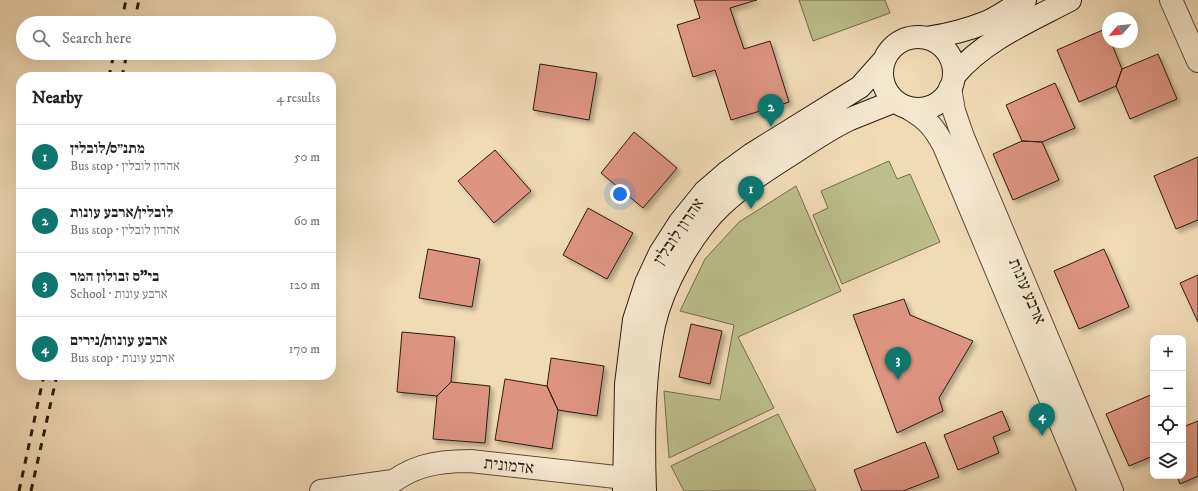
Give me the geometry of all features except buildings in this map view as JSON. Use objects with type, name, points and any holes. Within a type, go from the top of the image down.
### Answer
[{"type":"street","points":[[1025,0],[989,21],[968,29],[927,38],[917,37],[902,41],[889,51],[884,60],[882,71],[883,82],[887,93],[902,105],[928,108],[945,97],[952,82],[977,53],[1000,38],[1070,0]]},
{"type":"street","points":[[1171,0],[1198,61]]},
{"type":"street","points":[[927,38],[944,49],[953,66],[952,82]]},
{"type":"street","name":"אהרון לובלין","points":[[623,484],[626,384],[634,320],[646,283],[660,253],[680,222],[705,191],[726,173],[758,150],[860,87],[884,60]]},
{"type":"street","name":"ארבע עונות","points":[[952,82],[954,111],[963,137],[1112,491]]},
{"type":"street","name":"ארבע עונות","points":[[902,105],[924,117],[935,130],[944,146],[1089,491]]},
{"type":"street","name":"אהרון לובלין","points":[[645,485],[647,386],[654,324],[666,291],[679,263],[697,234],[720,206],[739,189],[764,171],[850,119],[902,105]]},
{"type":"street","name":"אדמונית","points":[[321,491],[387,486],[423,466],[442,461],[470,461],[623,484],[645,485]]},
{"type":"green space","points":[[799,0],[885,0],[890,13],[813,41]]},
{"type":"green space","points":[[889,161],[897,179],[910,174],[940,242],[842,284],[813,215],[828,208],[821,191]]},
{"type":"green space","points":[[796,186],[841,291],[738,337],[774,408],[669,458],[664,391],[720,400],[734,325],[680,311],[705,259],[739,222]]},
{"type":"green space","points":[[778,414],[816,491],[684,491],[671,466]]},
{"type":"railway","points":[[123,16],[126,0]]},
{"type":"railway","points":[[136,16],[139,0]]},
{"type":"railway","points":[[110,72],[113,60]]},
{"type":"railway","points":[[123,72],[126,60]]},
{"type":"railway","points":[[19,491],[43,380]]},
{"type":"railway","points":[[31,491],[56,380]]},
{"type":"place","name":"לובלין/ארבע עונות","points":[[771,127]]},
{"type":"place","name":"מתנ״ס/לובלין","points":[[751,209]]},
{"type":"place","name":"בי\"ס זבולון המר","points":[[898,380]]},
{"type":"place","name":"ארבע עונות/נירים","points":[[1042,436]]}]
